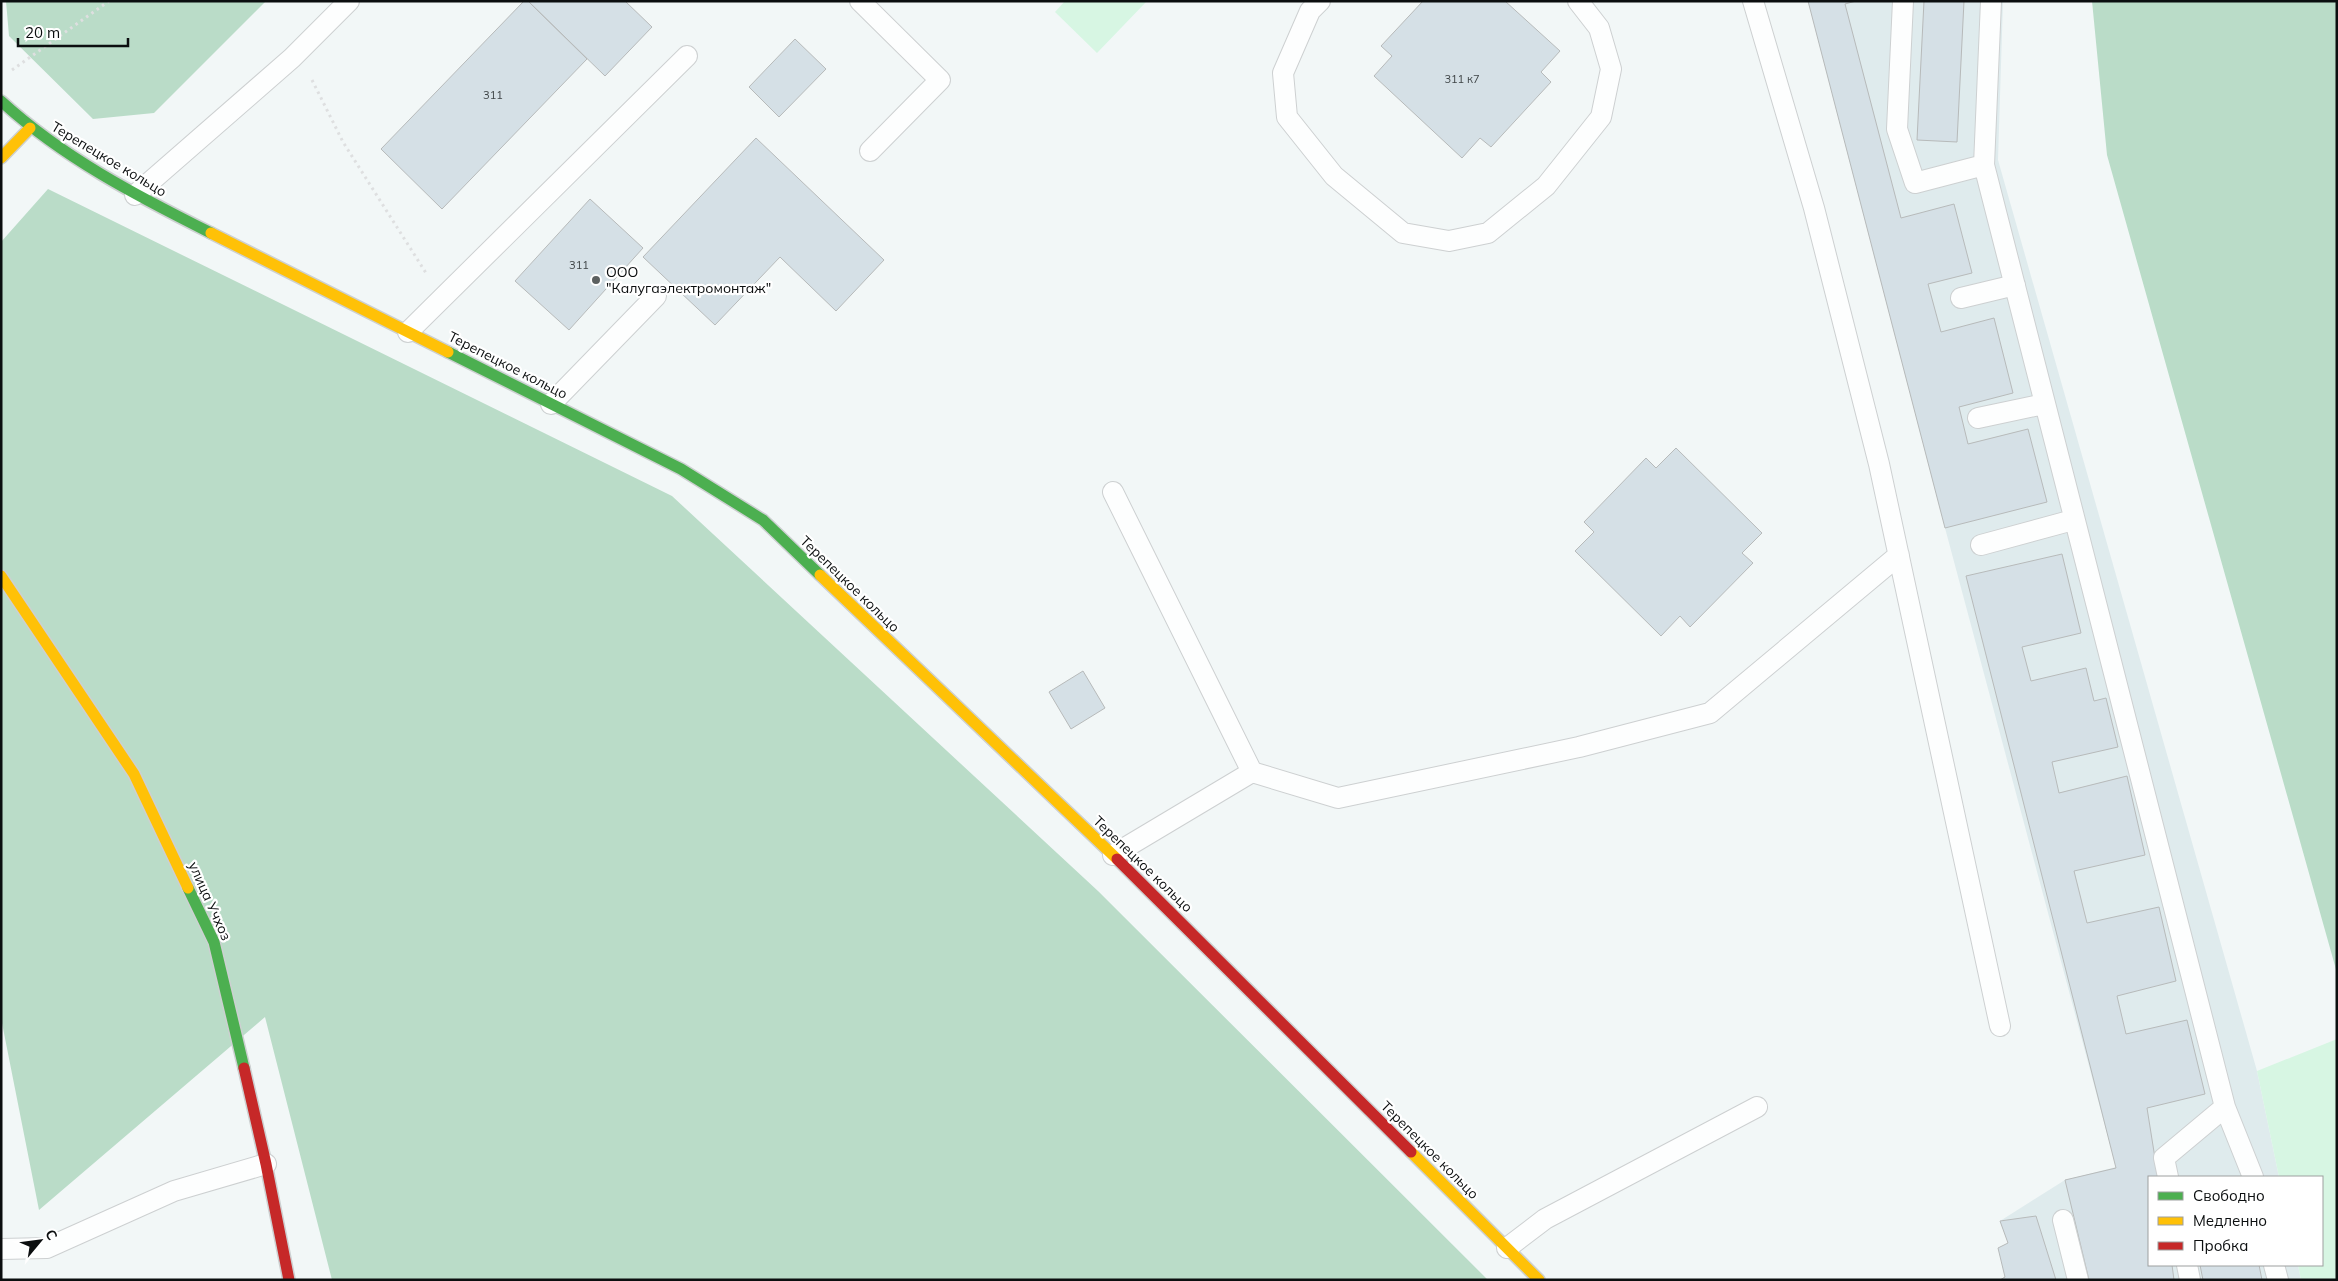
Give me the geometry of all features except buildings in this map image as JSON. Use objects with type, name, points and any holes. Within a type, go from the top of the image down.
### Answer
[{"type":"street","name":"Терепецкое кольцо","points":[[1,101],[30,128],[135,195],[681,469],[763,520],[1113,855],[1539,1280]]},
{"type":"street","points":[[1,158],[30,128]]},
{"type":"street","name":"улица Учхоз","points":[[1,576],[134,774],[214,942],[266,1164],[289,1280]]},
{"type":"lane","points":[[135,195],[292,58],[350,1]]},
{"type":"lane","points":[[860,1],[940,80],[870,151]]},
{"type":"lane","points":[[1320,1],[1310,11],[1284,73],[1287,117],[1334,176],[1403,233],[1449,241],[1488,233],[1496,228],[1546,186],[1601,117],[1611,69],[1599,28],[1578,1]]},
{"type":"lane","points":[[1753,1],[1814,208],[1879,464],[2000,1026]]},
{"type":"lane","points":[[1902,1],[1897,129],[1915,183],[1984,165]]},
{"type":"lane","points":[[1991,1],[1984,165],[2225,1107],[2253,1176]]},
{"type":"lane","points":[[408,332],[687,56]]},
{"type":"lane","points":[[1961,298],[2015,285]]},
{"type":"lane","points":[[550,404],[656,296]]},
{"type":"lane","points":[[1978,418],[2044,404]]},
{"type":"lane","points":[[1113,492],[1252,772],[1338,798],[1579,746],[1710,713],[1899,555]]},
{"type":"lane","points":[[1981,545],[2074,520]]},
{"type":"lane","points":[[1113,855],[1252,772]]},
{"type":"lane","points":[[1507,1248],[1545,1219],[1757,1107]]},
{"type":"lane","points":[[2168,1176],[2164,1158],[2225,1107]]},
{"type":"lane","points":[[1,1249],[47,1248],[174,1191],[266,1164]]},
{"type":"lane","points":[[2063,1220],[2078,1280]]},
{"type":"lane","points":[[2187,1266],[2190,1280]]},
{"type":"lane","points":[[2274,1266],[2278,1280]]},
{"type":"path","points":[[9,72],[109,1]]},
{"type":"path","points":[[292,58],[309,74],[343,142],[443,298]]},
{"type":"shaded area","points":[[1808,1],[2003,1],[1998,160],[2257,1071],[2279,1176],[2148,1176],[2148,1266],[2298,1266],[2301,1280],[2000,1280],[2005,1277],[1998,1248],[2008,1243],[2000,1221],[2065,1180],[2116,1167],[1945,528]]},
{"type":"green space","points":[[6,1],[266,1],[154,113],[93,119],[9,36]]},
{"type":"green space","points":[[1065,1],[1147,1],[1097,53],[1055,12]]},
{"type":"green space","points":[[2092,1],[2337,1],[2337,973],[2107,155]]},
{"type":"green space","points":[[48,189],[672,496],[1098,891],[1488,1280],[332,1280],[265,1017],[39,1210],[1,1018],[1,242]]},
{"type":"green space","points":[[2337,1039],[2337,1280],[2301,1280],[2298,1266],[2323,1266],[2323,1176],[2279,1176],[2257,1071]]},
{"type":"traffic: fast","points":[[1,101],[49,140],[75,158],[128,190],[211,233]]},
{"type":"traffic: fast","points":[[448,352],[681,469],[763,520],[820,575]]},
{"type":"traffic: fast","points":[[188,888],[214,942],[244,1068]]},
{"type":"traffic: slow","points":[[1,158],[30,128]]},
{"type":"traffic: slow","points":[[211,233],[448,352]]},
{"type":"traffic: slow","points":[[820,575],[1117,859]]},
{"type":"traffic: slow","points":[[1,576],[134,774],[188,888]]},
{"type":"traffic: slow","points":[[1411,1152],[1539,1280]]},
{"type":"traffic: jam","points":[[1117,859],[1411,1152]]},
{"type":"traffic: jam","points":[[244,1068],[266,1164],[289,1280]]},
{"type":"place","name":"ООО \"Калугаэлектромонтаж\"","points":[[596,280]]}]
